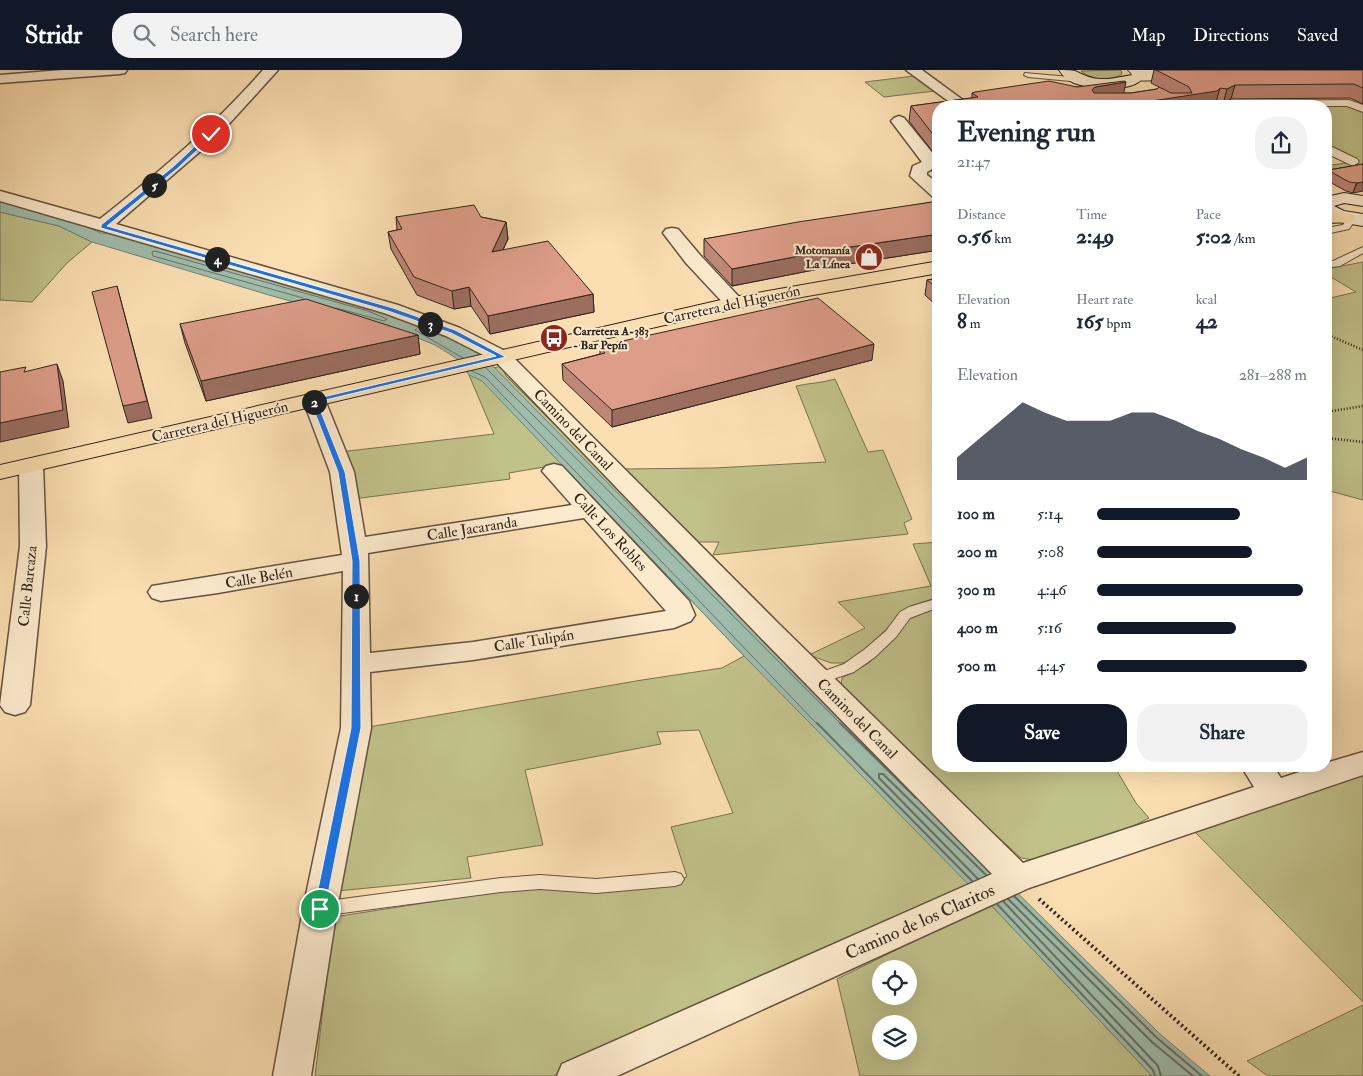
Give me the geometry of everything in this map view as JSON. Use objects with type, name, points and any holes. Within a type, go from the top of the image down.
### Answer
[{"type":"main road","points":[[1066,70],[1073,77],[1081,80],[1115,84],[1145,93],[1136,73]]},
{"type":"main road","points":[[1115,84],[1136,73],[1170,74]]},
{"type":"main road","points":[[1332,191],[1358,200]]},
{"type":"main road","points":[[1332,200],[1358,200]]},
{"type":"main road","points":[[1332,213],[1356,220]]},
{"type":"main road","points":[[1332,218],[1356,220]]},
{"type":"main road","name":"Carretera del Higuerón","points":[[0,472],[734,303],[932,268]]},
{"type":"street","points":[[0,79],[35,73],[120,70]]},
{"type":"street","points":[[103,226],[176,167],[246,100],[271,70]]},
{"type":"street","points":[[913,70],[956,100]]},
{"type":"street","points":[[1332,103],[1349,103],[1363,109]]},
{"type":"street","points":[[899,121],[932,162],[919,170],[918,176],[932,187]]},
{"type":"street","points":[[1332,151],[1353,162],[1338,168],[1363,167]]},
{"type":"street","name":"Camino del Canal","points":[[0,196],[390,310],[453,332],[502,357],[818,679],[1017,878]]},
{"type":"street","points":[[672,233],[693,259],[734,303]]},
{"type":"street","points":[[292,1076],[320,909],[356,728],[355,554],[342,472],[314,400]]},
{"type":"street","name":"Calle Barcaza","points":[[15,705],[33,546],[31,466]]},
{"type":"street","name":"Calle Los Robles","points":[[554,471],[666,592]]},
{"type":"street","name":"Calle Jacaranda","points":[[355,554],[590,510]]},
{"type":"street","name":"Calle Belén","points":[[161,592],[218,586],[355,554]]},
{"type":"street","name":"Calle Tulipán","points":[[356,664],[473,651],[678,617],[682,611],[666,592]]},
{"type":"street","name":"Camino de los Claritos","points":[[1332,769],[1363,764]]},
{"type":"street","name":"Camino de los Claritos","points":[[576,1076],[1017,878],[1265,780],[1314,772]]},
{"type":"lane","points":[[1028,75],[1081,80]]},
{"type":"lane","points":[[1332,230],[1346,227],[1356,220]]},
{"type":"lane","points":[[1340,249],[1351,254]]},
{"type":"lane","points":[[1332,264],[1337,264],[1351,254],[1363,250]]},
{"type":"lane","points":[[818,679],[849,668],[870,653],[891,634],[905,615],[932,604]]},
{"type":"lane","points":[[320,909],[501,885],[540,882],[596,886],[674,878]]},
{"type":"path","points":[[1332,337],[1363,350]]},
{"type":"path","points":[[1332,411],[1363,406]]},
{"type":"path","points":[[1332,439],[1363,442]]},
{"type":"path","points":[[1017,878],[1238,1076]]},
{"type":"green space","points":[[1120,70],[1122,72],[1121,75],[1106,79],[1095,78],[1081,71]]},
{"type":"green space","points":[[914,76],[935,91],[884,97],[865,82]]},
{"type":"green space","points":[[1332,103],[1349,103],[1363,109],[1363,167],[1332,173],[1332,165],[1352,162],[1332,151]]},
{"type":"green space","points":[[0,212],[59,226],[92,242],[67,263],[32,302],[0,300]]},
{"type":"green space","points":[[1363,262],[1363,500],[1332,492],[1332,298],[1356,292],[1332,278],[1332,268]]},
{"type":"green space","points":[[501,366],[506,376],[1006,877],[553,1076],[315,1076],[334,917],[495,892],[531,889],[597,891],[646,887],[687,877],[671,827],[733,813],[699,730],[657,732],[661,744],[525,770],[543,845],[467,857],[471,878],[337,891],[363,728],[722,668],[744,656],[562,464],[509,473],[510,479],[353,499],[340,452],[494,434],[469,375]]},
{"type":"green space","points":[[835,379],[868,452],[883,450],[912,519],[904,523],[908,534],[713,555],[719,542],[695,542],[622,469],[715,468],[826,462],[796,386]]},
{"type":"green space","points":[[932,543],[932,599],[910,606],[859,656],[843,663],[831,663],[809,655],[865,628],[838,602],[931,586],[913,544]]},
{"type":"green space","points":[[932,609],[932,772],[1118,772],[1136,803],[1149,818],[1120,833],[1045,862],[1021,858],[851,702],[841,687],[842,678],[869,663],[907,620]]},
{"type":"green space","points":[[1363,774],[1363,1002],[1192,829]]},
{"type":"green space","points":[[990,904],[1152,1076],[860,1076],[837,979],[872,962],[872,1005],[917,1005],[917,960],[876,960]]},
{"type":"green space","points":[[1363,1005],[1363,1076],[1268,1076],[1247,1061]]},
{"type":"water","points":[[0,199],[78,223],[101,233],[114,234],[439,329],[480,353],[777,655],[1160,1034],[1210,1076],[1152,1076],[990,904],[971,887],[744,656],[482,381],[469,375],[456,358],[435,345],[408,334],[92,242],[59,226],[0,212]]},
{"type":"building","points":[[1156,70],[1363,70],[1363,88],[1354,84],[1235,85],[1227,89],[1220,88],[1217,91],[1158,100],[956,100],[978,97],[972,93],[975,92],[1049,81],[1077,87],[1126,82],[1095,87],[1092,90],[1094,93],[1131,93],[1157,89],[1159,87],[1171,93],[1192,93],[1189,87]]},
{"type":"building","points":[[932,103],[932,133],[911,106]]},
{"type":"building","points":[[1363,164],[1363,182],[1349,182],[1332,172],[1332,169]]},
{"type":"building","points":[[932,202],[932,235],[830,250],[732,269],[704,239],[798,222]]},
{"type":"building","points":[[474,205],[481,217],[506,222],[492,252],[548,241],[593,294],[488,316],[469,287],[452,291],[414,277],[388,232],[402,229],[396,217]]},
{"type":"building","points":[[117,286],[147,401],[123,406],[92,292]]},
{"type":"building","points":[[818,298],[874,344],[612,410],[562,364],[605,353],[600,346]]},
{"type":"building","points":[[306,299],[418,335],[201,381],[180,324]]},
{"type":"building","points":[[57,364],[63,410],[0,423],[0,372],[26,367],[24,372]]},
{"type":"place","name":"Motomanía La Línea","points":[[869,257]]},
{"type":"place","name":"Carretera A-383 - Bar Pepín","points":[[554,338]]},
{"type":"route","points":[[211,134],[176,167],[103,226],[390,310],[453,332],[502,357],[314,400],[342,472],[356,561],[356,728],[320,909]]}]
